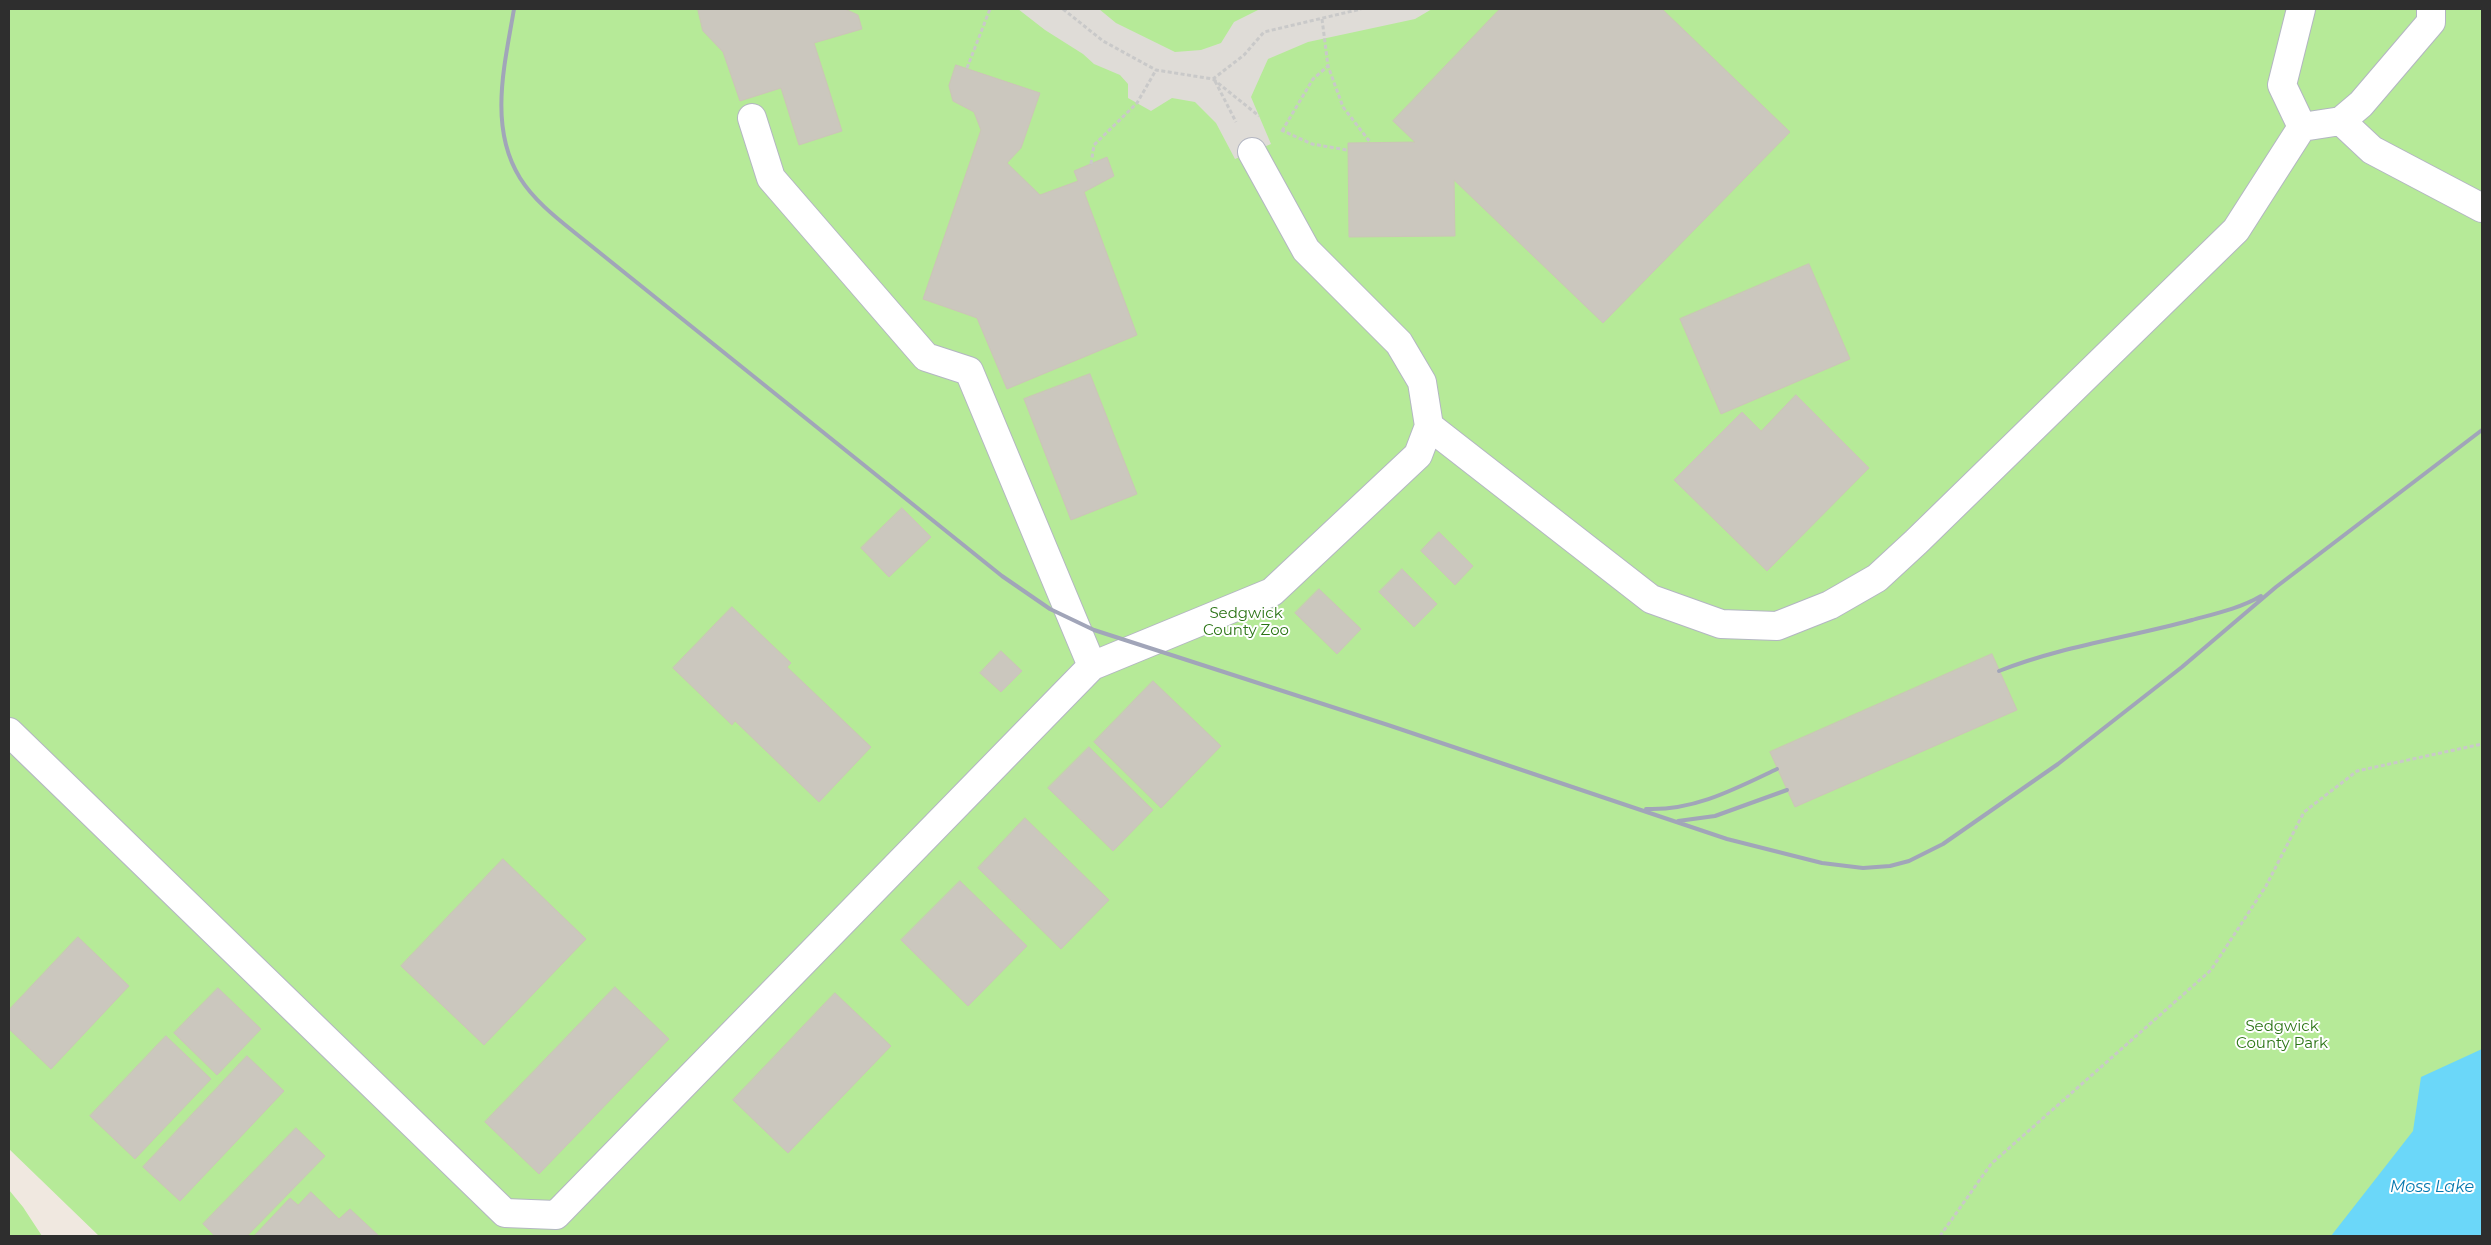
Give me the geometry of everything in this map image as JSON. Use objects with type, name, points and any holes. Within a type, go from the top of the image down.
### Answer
[{"type":"lane","points":[[2301,9],[2282,85],[2302,127]]},
{"type":"lane","points":[[1429,426],[1651,599],[1721,624],[1777,626],[1830,605],[1877,578],[1916,542],[2236,230],[2302,127],[2341,121],[2361,104],[2431,22],[2431,9]]},
{"type":"lane","points":[[752,118],[771,178],[926,356],[969,371],[1092,666]]},
{"type":"lane","points":[[2341,121],[2372,150],[2482,208]]},
{"type":"lane","points":[[9,732],[505,1213],[556,1215],[1092,666],[1272,592],[1418,455],[1429,426],[1422,382],[1399,343],[1306,250],[1252,152]]},
{"type":"path","points":[[967,68],[990,9]]},
{"type":"path","points":[[1062,9],[1103,41],[1156,70],[1213,78],[1267,122]]},
{"type":"path","points":[[1213,78],[1244,55],[1264,32],[1362,9]]},
{"type":"path","points":[[1322,18],[1328,66],[1343,107],[1370,142]]},
{"type":"path","points":[[1282,131],[1313,79],[1328,66]]},
{"type":"path","points":[[1091,164],[1094,145],[1137,103],[1156,70]]},
{"type":"path","points":[[1213,78],[1252,152]]},
{"type":"path","points":[[1275,126],[1312,144],[1347,150]]},
{"type":"path","points":[[1940,1236],[1991,1164],[2211,970],[2266,886],[2304,812],[2357,771],[2482,744]]},
{"type":"green space","name":"Sedgwick County Zoo","points":[[9,9],[2482,9],[2482,1236],[99,1236],[9,1149]]},
{"type":"green space","points":[[9,1190],[23,1207],[42,1236],[9,1236]]},
{"type":"shaded area","points":[[1018,9],[1099,9],[1116,23],[1175,52],[1201,50],[1221,43],[1234,22],[1260,9],[1432,9],[1415,19],[1308,42],[1268,59],[1251,97],[1271,144],[1235,159],[1216,123],[1195,102],[1172,98],[1151,111],[1128,98],[1128,84],[1120,75],[1094,64],[1083,54],[1045,30]]},
{"type":"water","name":"Moss Lake","points":[[2482,1049],[2482,1236],[2331,1236],[2413,1131],[2421,1077]]},
{"type":"building","points":[[698,9],[845,9],[858,15],[862,29],[814,43],[842,131],[799,145],[781,88],[740,101],[723,52],[703,31]]},
{"type":"building","points":[[1500,9],[1662,9],[1790,132],[1603,323],[1454,180],[1455,236],[1349,237],[1348,143],[1415,142],[1393,121]]},
{"type":"building","points":[[956,65],[1040,93],[1021,148],[1007,163],[1040,195],[1078,181],[1074,171],[1107,157],[1114,176],[1084,192],[1137,335],[1007,389],[977,318],[923,299],[981,130],[974,112],[953,101],[949,86]]},
{"type":"building","points":[[1809,264],[1850,359],[1721,414],[1680,319]]},
{"type":"building","points":[[1090,374],[1137,494],[1071,520],[1024,399]]},
{"type":"building","points":[[1796,395],[1869,468],[1767,571],[1674,480],[1742,412],[1761,431]]},
{"type":"building","points":[[902,508],[931,537],[889,577],[861,548]]},
{"type":"building","points":[[1439,532],[1473,566],[1455,585],[1421,551]]},
{"type":"building","points":[[1402,569],[1437,604],[1414,627],[1379,592]]},
{"type":"building","points":[[1319,589],[1361,629],[1337,654],[1295,613]]},
{"type":"building","points":[[732,607],[791,663],[787,667],[871,747],[819,802],[735,721],[732,725],[673,668]]},
{"type":"building","points":[[1001,651],[1022,671],[1001,692],[980,673]]},
{"type":"building","points":[[1992,654],[2017,710],[1795,807],[1770,752]]},
{"type":"building","points":[[1153,681],[1221,746],[1161,808],[1094,742]]},
{"type":"building","points":[[1089,747],[1153,810],[1113,851],[1048,788]]},
{"type":"building","points":[[1025,818],[1109,900],[1061,949],[978,868]]},
{"type":"building","points":[[503,859],[586,939],[484,1045],[401,966]]},
{"type":"building","points":[[960,881],[1027,946],[968,1006],[901,940]]},
{"type":"building","points":[[78,937],[129,986],[51,1069],[9,1029],[9,1010]]},
{"type":"building","points":[[615,987],[669,1039],[539,1174],[485,1122]]},
{"type":"building","points":[[218,988],[261,1029],[217,1075],[174,1033]]},
{"type":"building","points":[[835,993],[891,1046],[788,1153],[733,1100]]},
{"type":"building","points":[[166,1036],[211,1079],[135,1159],[90,1116]]},
{"type":"building","points":[[247,1056],[284,1091],[180,1201],[143,1167]]},
{"type":"building","points":[[296,1128],[325,1156],[247,1236],[215,1236],[203,1224]]},
{"type":"building","points":[[311,1192],[339,1219],[350,1209],[379,1236],[254,1236],[290,1198],[298,1205]]},
{"type":"railway","points":[[514,9],[502,95],[504,138],[510,158],[520,178],[531,193],[566,226],[1002,576],[1050,609],[1094,630],[1388,725],[1727,839],[1822,863],[1863,868],[1890,866],[1909,861],[1943,844],[2058,764],[2182,667],[2276,587],[2482,430]]},
{"type":"railway","points":[[1999,671],[2047,655],[2218,613],[2245,604],[2261,596]]},
{"type":"railway","points":[[1646,809],[1664,809],[1714,797],[1777,769]]},
{"type":"railway","points":[[1678,821],[1715,816],[1787,790]]},
{"type":"park label","name":"Sedgwick County Park","points":[[2282,1036]]}]
